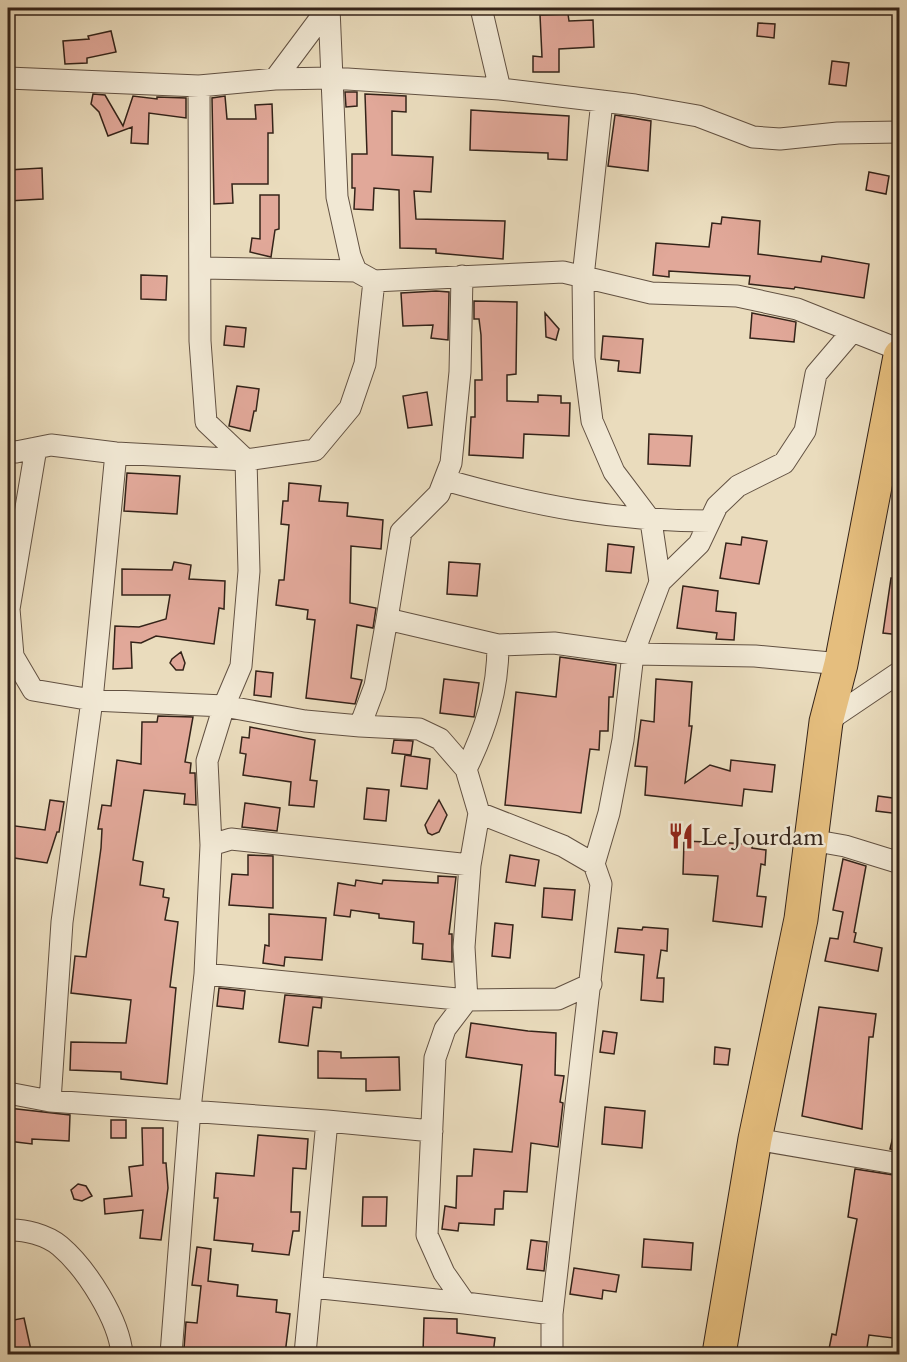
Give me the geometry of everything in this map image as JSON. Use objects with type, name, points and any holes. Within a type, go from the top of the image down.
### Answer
[{"type":"main road","points":[[719,1354],[755,1139],[801,919],[826,722],[840,664],[900,356]]},
{"type":"street","points":[[8,451],[51,445],[116,453],[246,460],[315,450],[351,408],[365,364],[365,276],[350,256],[337,196],[329,8]]},
{"type":"street","points":[[275,79],[329,8]]},
{"type":"street","points":[[481,8],[500,89]]},
{"type":"street","points":[[8,78],[199,86],[275,79],[332,78],[500,89],[602,101],[698,116],[753,137],[780,139],[838,133],[900,132]]},
{"type":"street","points":[[171,1354],[190,1109],[205,974],[211,845],[207,761],[224,706],[241,666],[249,571],[246,460],[206,422],[200,341],[202,268],[199,86]]},
{"type":"street","points":[[602,101],[583,277],[584,358],[592,421],[614,472],[651,521],[660,582]]},
{"type":"street","points":[[202,268],[365,276],[462,276],[563,272],[651,293],[737,296],[797,309],[851,333],[900,350]]},
{"type":"street","points":[[360,726],[375,686],[401,532],[439,494],[451,463],[460,372],[462,276]]},
{"type":"street","points":[[552,1354],[552,1314],[601,884],[594,864],[611,802],[633,654],[660,582],[699,544],[717,506],[738,486],[784,463],[805,431],[816,374],[851,333]]},
{"type":"street","points":[[36,448],[9,609],[13,656],[33,690],[92,700],[224,706],[305,721],[418,729],[440,739],[466,769],[479,813],[470,865],[464,947],[467,1000],[445,1029],[435,1058],[427,1236],[444,1273],[465,1304]]},
{"type":"street","points":[[50,1101],[62,922],[92,700],[116,453]]},
{"type":"street","points":[[445,480],[553,508],[651,521],[710,521]]},
{"type":"street","points":[[387,619],[498,645],[554,643],[633,654],[755,656],[840,664]]},
{"type":"street","points":[[466,769],[483,737],[492,704],[498,675],[498,645]]},
{"type":"street","points":[[826,722],[900,672]]},
{"type":"street","points":[[479,813],[563,846],[594,864]]},
{"type":"street","points":[[211,845],[231,839],[470,865]]},
{"type":"street","points":[[811,840],[845,846],[900,863]]},
{"type":"street","points":[[205,974],[467,1000],[558,999],[591,984]]},
{"type":"street","points":[[8,1093],[50,1101],[190,1109],[432,1131]]},
{"type":"street","points":[[305,1354],[327,1120]]},
{"type":"street","points":[[755,1139],[900,1164]]},
{"type":"street","points":[[8,1230],[23,1230],[59,1245],[93,1283],[120,1339],[122,1354]]},
{"type":"street","points":[[312,1287],[552,1314]]},
{"type":"building","points":[[568,14],[569,21],[593,20],[594,47],[559,49],[559,72],[533,72],[533,56],[542,57],[540,15]]},
{"type":"building","points":[[758,23],[775,24],[774,38],[757,36]]},
{"type":"building","points":[[111,31],[116,52],[87,58],[87,63],[65,64],[63,41],[89,39],[88,36]]},
{"type":"building","points":[[832,61],[849,63],[846,86],[829,84]]},
{"type":"building","points":[[345,92],[357,92],[357,106],[346,107]]},
{"type":"building","points":[[93,94],[105,95],[123,126],[133,96],[157,99],[157,97],[186,98],[186,118],[149,113],[148,144],[131,143],[132,127],[108,136],[99,112],[91,104]]},
{"type":"building","points":[[365,94],[406,96],[406,112],[392,111],[392,155],[433,157],[431,192],[414,191],[416,219],[505,221],[503,259],[436,253],[436,249],[400,248],[399,190],[374,188],[373,210],[354,209],[352,154],[367,154]]},
{"type":"building","points":[[225,96],[227,119],[256,119],[255,105],[272,104],[273,133],[268,133],[268,184],[232,184],[233,203],[214,204],[212,98]]},
{"type":"building","points":[[471,110],[569,116],[567,160],[548,159],[548,153],[470,150]]},
{"type":"building","points":[[615,115],[651,121],[648,171],[608,166]]},
{"type":"building","points":[[42,168],[43,199],[8,201],[8,170]]},
{"type":"building","points":[[869,172],[889,176],[886,194],[866,190]]},
{"type":"building","points":[[260,195],[279,195],[279,229],[275,230],[271,257],[250,252],[252,238],[260,239]]},
{"type":"building","points":[[722,217],[760,221],[758,254],[821,262],[822,256],[869,264],[864,298],[795,287],[794,289],[749,284],[750,276],[669,271],[669,277],[653,275],[656,243],[709,247],[712,223],[721,224]]},
{"type":"building","points":[[141,275],[167,276],[166,300],[141,299]]},
{"type":"building","points":[[449,292],[448,340],[431,338],[433,325],[403,326],[401,293]]},
{"type":"building","points":[[474,301],[517,302],[516,374],[507,375],[507,401],[538,402],[538,395],[561,396],[561,403],[570,403],[569,436],[524,434],[523,458],[469,455],[471,417],[475,417],[475,380],[482,380],[481,335],[479,319],[474,319]]},
{"type":"building","points":[[545,313],[559,329],[556,340],[546,337]]},
{"type":"building","points":[[752,313],[796,322],[794,342],[750,338]]},
{"type":"building","points":[[226,326],[246,328],[244,347],[224,345]]},
{"type":"building","points":[[603,336],[643,339],[640,373],[618,371],[619,361],[601,359]]},
{"type":"building","points":[[237,386],[259,389],[250,431],[229,426]]},
{"type":"building","points":[[427,392],[432,425],[408,428],[403,396]]},
{"type":"building","points":[[649,434],[692,436],[690,466],[648,464]]},
{"type":"building","points":[[127,473],[180,476],[177,514],[124,511]]},
{"type":"building","points":[[289,483],[321,486],[319,501],[348,503],[347,516],[383,520],[381,549],[351,546],[350,603],[376,608],[373,628],[357,625],[351,678],[362,680],[355,704],[306,698],[315,620],[307,619],[308,610],[276,605],[279,580],[284,580],[289,525],[281,524],[283,501],[288,501]]},
{"type":"building","points":[[742,537],[767,541],[759,584],[720,578],[726,543],[741,545]]},
{"type":"building","points":[[608,544],[634,547],[631,573],[606,571]]},
{"type":"building","points":[[174,562],[191,565],[189,579],[225,581],[224,609],[219,608],[214,644],[156,636],[141,643],[131,642],[132,668],[113,669],[115,626],[139,627],[166,619],[170,595],[122,595],[122,569],[172,570]]},
{"type":"building","points":[[449,562],[480,564],[477,596],[447,594]]},
{"type":"building","points":[[891,578],[900,579],[900,635],[883,633]]},
{"type":"building","points":[[683,586],[718,591],[716,611],[736,613],[734,640],[716,639],[717,633],[677,628]]},
{"type":"building","points":[[181,652],[185,663],[183,670],[176,670],[170,663]]},
{"type":"building","points":[[560,657],[616,665],[613,697],[609,697],[608,731],[600,731],[599,750],[590,749],[581,813],[505,805],[516,692],[556,697]]},
{"type":"building","points":[[256,671],[273,673],[271,697],[254,695]]},
{"type":"building","points":[[444,679],[479,683],[474,717],[440,713]]},
{"type":"building","points":[[656,679],[692,682],[689,726],[692,726],[685,783],[710,765],[730,771],[731,760],[775,765],[772,792],[744,789],[742,806],[645,795],[647,767],[635,766],[641,720],[654,722]]},
{"type":"building","points":[[158,716],[193,717],[185,762],[191,763],[190,773],[195,773],[196,805],[184,804],[185,794],[144,790],[133,860],[143,862],[140,885],[164,889],[163,897],[169,898],[165,920],[178,922],[170,987],[176,988],[167,1084],[121,1079],[121,1072],[70,1070],[71,1042],[126,1043],[131,1000],[71,993],[75,956],[86,957],[101,848],[102,829],[98,829],[102,805],[111,806],[117,760],[141,764],[142,722],[157,722]]},
{"type":"building","points":[[250,727],[315,740],[310,780],[317,781],[314,807],[289,805],[291,782],[243,775],[246,754],[240,753],[242,737],[249,738]]},
{"type":"building","points":[[394,740],[413,741],[411,755],[392,753]]},
{"type":"building","points":[[405,755],[430,759],[427,789],[401,786]]},
{"type":"building","points":[[367,788],[389,790],[386,821],[364,819]]},
{"type":"building","points":[[878,796],[900,799],[900,814],[876,811]]},
{"type":"building","points":[[50,800],[64,802],[59,832],[57,832],[47,863],[8,857],[11,839],[8,839],[8,825],[45,830]]},
{"type":"building","points":[[439,800],[447,815],[439,832],[432,835],[428,833],[425,825]]},
{"type":"building","points":[[245,803],[280,808],[277,831],[242,827]]},
{"type":"building","points":[[684,841],[752,844],[752,848],[766,850],[765,865],[761,864],[757,896],[766,897],[762,927],[713,921],[718,876],[683,874]]},
{"type":"building","points":[[248,855],[273,856],[273,908],[229,905],[232,874],[248,875]]},
{"type":"building","points":[[510,855],[539,860],[535,886],[506,882]]},
{"type":"building","points":[[843,859],[866,866],[854,942],[882,948],[878,971],[825,961],[830,938],[838,939],[843,912],[833,910]]},
{"type":"building","points":[[438,876],[456,877],[449,934],[452,934],[452,962],[422,959],[423,944],[413,943],[414,922],[379,918],[379,914],[351,910],[350,917],[334,915],[338,883],[355,886],[356,880],[382,884],[383,880],[438,883]]},
{"type":"building","points":[[544,888],[575,890],[572,920],[542,917]]},
{"type":"building","points":[[269,914],[326,918],[322,960],[285,957],[284,966],[263,963],[265,945],[269,946]]},
{"type":"building","points":[[495,923],[513,925],[510,958],[492,956]]},
{"type":"building","points":[[643,927],[668,929],[667,951],[661,950],[657,978],[664,978],[663,1002],[641,1000],[644,955],[615,952],[618,928],[642,930]]},
{"type":"building","points":[[219,988],[245,991],[243,1009],[217,1006]]},
{"type":"building","points":[[285,995],[322,998],[321,1008],[313,1007],[308,1046],[279,1042]]},
{"type":"building","points":[[819,1007],[876,1014],[873,1037],[869,1037],[862,1129],[802,1116]]},
{"type":"building","points":[[471,1023],[556,1033],[555,1075],[564,1076],[560,1102],[563,1103],[558,1147],[531,1143],[527,1192],[504,1191],[503,1209],[495,1209],[494,1225],[459,1223],[458,1231],[442,1229],[445,1206],[456,1208],[457,1176],[472,1176],[474,1149],[512,1152],[522,1065],[466,1057]]},
{"type":"building","points":[[603,1031],[617,1033],[614,1054],[600,1052]]},
{"type":"building","points":[[715,1047],[730,1049],[728,1065],[714,1064]]},
{"type":"building","points":[[318,1051],[341,1052],[341,1058],[399,1057],[400,1090],[366,1091],[366,1079],[318,1078]]},
{"type":"building","points":[[605,1107],[645,1111],[642,1148],[602,1144]]},
{"type":"building","points":[[8,1108],[70,1115],[69,1141],[32,1139],[32,1144],[8,1141]]},
{"type":"building","points":[[111,1120],[126,1120],[126,1138],[111,1138]]},
{"type":"building","points":[[142,1128],[163,1128],[163,1163],[166,1163],[168,1188],[161,1240],[140,1238],[143,1210],[105,1214],[104,1199],[132,1196],[129,1167],[143,1165]]},
{"type":"building","points":[[258,1135],[308,1139],[306,1169],[293,1168],[291,1212],[300,1212],[299,1231],[293,1231],[289,1255],[252,1251],[253,1244],[214,1240],[218,1198],[214,1198],[216,1173],[254,1176]]},
{"type":"building","points":[[893,1137],[900,1137],[900,1151],[890,1149]]},
{"type":"building","points":[[855,1169],[900,1176],[900,1297],[893,1338],[869,1335],[866,1354],[828,1354],[832,1334],[836,1335],[857,1219],[848,1217]]},
{"type":"building","points":[[78,1184],[86,1186],[92,1196],[82,1201],[74,1199],[71,1190]]},
{"type":"building","points":[[363,1197],[387,1197],[386,1226],[362,1226]]},
{"type":"building","points":[[644,1239],[693,1243],[691,1270],[642,1267]]},
{"type":"building","points":[[531,1240],[547,1242],[544,1271],[527,1269]]},
{"type":"building","points":[[197,1247],[211,1249],[208,1281],[238,1285],[237,1296],[277,1300],[276,1312],[290,1314],[285,1354],[223,1354],[184,1349],[186,1322],[197,1323],[201,1286],[192,1285]]},
{"type":"building","points":[[574,1268],[619,1275],[616,1292],[603,1290],[602,1299],[570,1294]]},
{"type":"building","points":[[24,1318],[31,1350],[8,1354],[8,1321]]},
{"type":"building","points":[[424,1318],[457,1319],[457,1333],[495,1338],[493,1354],[423,1354]]},
{"type":"place","name":"Le Jourdam","points":[[681,836]]}]
